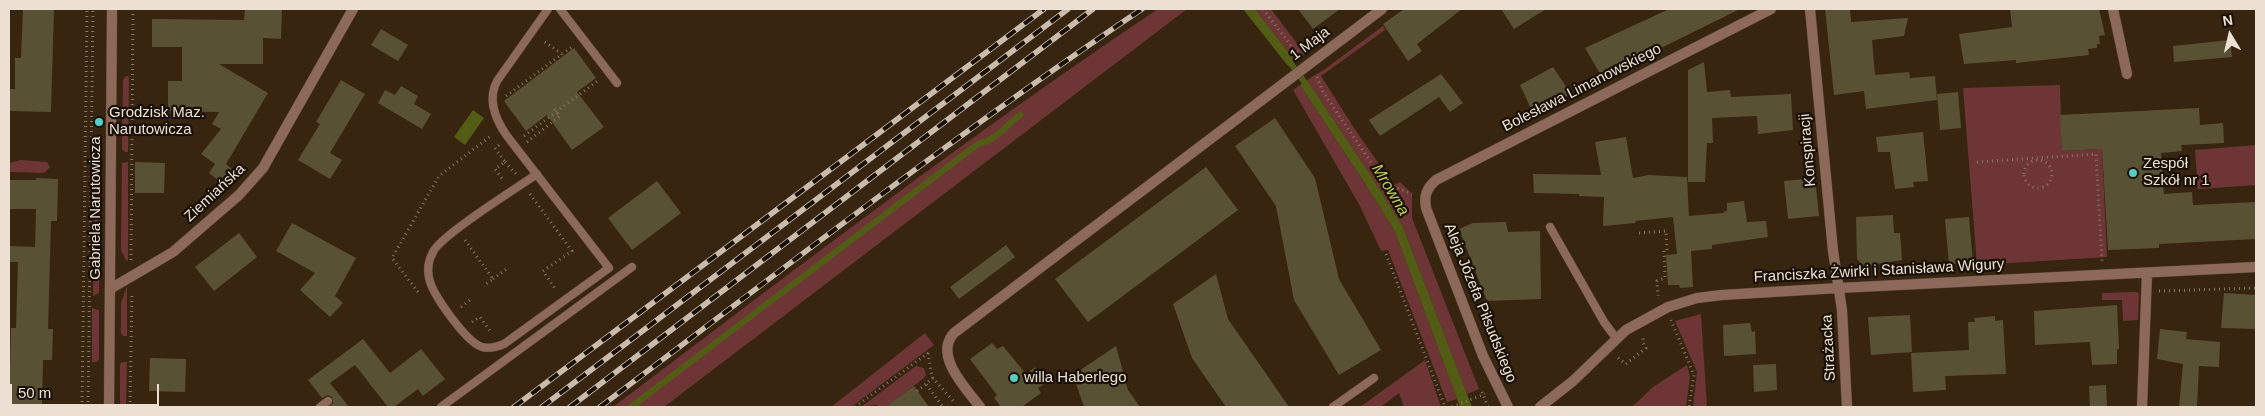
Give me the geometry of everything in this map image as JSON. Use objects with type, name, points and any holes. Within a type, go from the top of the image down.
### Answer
[{"type":"street","name":"Gabriela Narutowicza","points":[[110,407],[112,9]]},
{"type":"street","name":"Ziemiańska","points":[[110,289],[173,252],[239,195],[257,175],[353,9]]},
{"type":"street","name":"1 Maja","points":[[980,407],[950,365],[948,342],[954,333],[1283,82],[1382,9]]},
{"type":"street","name":"Bolesława Limanowskiego","points":[[1426,208],[1425,194],[1436,180],[1771,9]]},
{"type":"street","name":"Konspiracji","points":[[1810,9],[1833,251],[1839,288]]},
{"type":"street","points":[[2113,9],[2127,74]]},
{"type":"street","name":"Aleja Józefa Piłsudskiego","points":[[1426,208],[1483,356],[1508,407]]},
{"type":"street","name":"Franciszka Żwirki i Stanisława Wigury","points":[[1540,407],[1573,381],[1616,338],[1657,312],[1697,298],[1722,294],[2256,267]]},
{"type":"street","points":[[2142,407],[2147,273]]},
{"type":"street","name":"Strażacka","points":[[1839,288],[1842,310],[1847,407]]},
{"type":"lane","points":[[537,174],[458,230],[434,250],[428,267],[429,279],[437,296],[465,334],[475,343],[490,348],[504,344],[609,268],[502,128],[493,108],[493,89],[497,81],[548,9]]},
{"type":"lane","points":[[560,9],[617,83]]},
{"type":"lane","points":[[1550,227],[1604,322],[1616,338]]},
{"type":"lane","points":[[441,407],[632,267]]},
{"type":"lane","points":[[1333,407],[1374,378]]},
{"type":"lane","points":[[320,407],[328,401]]},
{"type":"path","points":[[82,407],[87,9]]},
{"type":"path","points":[[88,407],[93,9]]},
{"type":"path","points":[[131,263],[133,9]]},
{"type":"path","points":[[1263,9],[1295,51],[1303,52]]},
{"type":"path","points":[[540,38],[562,54]]},
{"type":"path","points":[[502,99],[574,45],[579,52]]},
{"type":"path","points":[[1321,68],[1317,76],[1323,92],[1385,183],[1415,197],[1416,190]]},
{"type":"path","points":[[523,136],[555,110],[600,79],[594,72]]},
{"type":"path","points":[[527,141],[560,116],[555,110]]},
{"type":"path","points":[[519,130],[533,149]]},
{"type":"path","points":[[1977,162],[2096,154],[2102,262]]},
{"type":"path","points":[[2038,158],[2049,164],[2053,172],[2051,181],[2040,188],[2031,186],[2024,176],[2029,164],[2038,158]]},
{"type":"path","points":[[505,162],[572,251],[543,271],[564,300]]},
{"type":"path","points":[[458,230],[493,279]]},
{"type":"path","points":[[1639,233],[1666,231],[1667,250],[1664,250],[1665,278],[1657,281],[1658,299]]},
{"type":"path","points":[[1386,254],[1445,407]]},
{"type":"path","points":[[486,284],[509,267]]},
{"type":"path","points":[[130,407],[132,286]]},
{"type":"path","points":[[2146,292],[2256,288]]},
{"type":"path","points":[[461,306],[470,300]]},
{"type":"path","points":[[1664,323],[1679,317]]},
{"type":"path","points":[[1670,320],[1694,375],[1689,407]]},
{"type":"path","points":[[1613,358],[1619,358],[1626,364],[1646,348],[1642,339],[1644,334],[1650,330]]},
{"type":"path","points":[[855,407],[928,353],[930,372],[933,378],[959,407]]},
{"type":"path","points":[[917,391],[933,378]]},
{"type":"path","points":[[926,384],[938,405],[942,407]]},
{"type":"path","points":[[1480,385],[1488,407]]},
{"type":"path","points":[[1452,407],[1483,394]]},
{"type":"shaded area","points":[[1158,9],[1187,9],[664,407],[613,407],[951,154],[1088,56]]},
{"type":"shaded area","points":[[1243,9],[1255,9],[1295,61],[1288,66]]},
{"type":"shaded area","points":[[1255,9],[1271,9],[1302,50],[1309,45],[1309,51],[1295,61]]},
{"type":"shaded area","points":[[1383,26],[1385,30],[1321,76],[1358,134],[1394,185],[1400,182],[1412,194],[1412,218],[1479,389],[1467,394],[1403,227],[1307,80]]},
{"type":"shaded area","points":[[126,76],[129,76],[128,152],[122,149],[123,80]]},
{"type":"shaded area","points":[[1307,80],[1403,227],[1472,407],[1460,407],[1395,232],[1300,85]]},
{"type":"shaded area","points":[[1300,85],[1395,232],[1457,399],[1447,402],[1388,250],[1381,251],[1360,206],[1293,90]]},
{"type":"shaded area","points":[[2060,85],[2062,151],[2102,149],[2107,257],[1977,265],[1963,88]]},
{"type":"shaded area","points":[[473,110],[484,118],[465,145],[454,137]]},
{"type":"shaded area","points":[[2256,145],[2256,185],[2198,189],[2195,150]]},
{"type":"shaded area","points":[[21,160],[47,162],[50,167],[44,173],[9,172],[9,163]]},
{"type":"shaded area","points":[[128,162],[128,261],[121,250],[122,163]]},
{"type":"shaded area","points":[[94,186],[101,189],[100,227],[97,229],[94,229]]},
{"type":"shaded area","points":[[94,243],[100,245],[99,293],[93,296]]},
{"type":"shaded area","points":[[127,286],[127,336],[123,336],[121,334],[121,303]]},
{"type":"shaded area","points":[[2137,292],[2139,294],[2138,320],[2123,321],[2122,300],[2102,300],[2102,293]]},
{"type":"shaded area","points":[[92,308],[99,310],[99,360],[96,362],[92,362]]},
{"type":"shaded area","points":[[1701,314],[1707,407],[1693,407],[1697,372],[1675,321]]},
{"type":"shaded area","points":[[925,333],[934,345],[851,407],[831,407]]},
{"type":"shaded area","points":[[1425,360],[1441,407],[1404,407],[1399,393],[1381,407],[1360,407]]},
{"type":"shaded area","points":[[127,362],[126,406],[120,406],[120,364]]},
{"type":"shaded area","points":[[1687,365],[1690,377],[1686,407],[1632,407],[1653,387]]},
{"type":"shaded area","points":[[916,366],[924,368],[926,375],[924,378],[886,407],[878,407],[877,405],[861,407]]},
{"type":"building","points":[[23,9],[54,9],[51,112],[9,111],[9,89],[15,89],[15,58],[21,58]]},
{"type":"building","points":[[245,9],[282,9],[281,39],[263,38],[263,64],[219,64],[268,93],[226,164],[232,169],[222,183],[209,173],[215,164],[201,154],[221,129],[212,124],[219,112],[168,111],[168,81],[182,81],[182,47],[152,47],[152,19],[244,20]]},
{"type":"building","points":[[1298,9],[1340,9],[1313,29]]},
{"type":"building","points":[[1404,9],[1462,9],[1417,44],[1422,51],[1408,61],[1383,24]]},
{"type":"building","points":[[1501,9],[1546,9],[1514,29]]},
{"type":"building","points":[[1669,9],[1740,9],[1602,77],[1585,48]]},
{"type":"building","points":[[1825,9],[1850,9],[1851,22],[1908,18],[1904,36],[1872,40],[1875,75],[1909,72],[1910,78],[1935,76],[1937,100],[1866,109],[1864,91],[1834,95]]},
{"type":"building","points":[[2010,9],[2099,9],[2105,35],[2099,36],[2100,44],[2097,44],[2097,48],[2088,49],[2089,55],[2016,63],[2016,60],[1964,64],[1959,34],[2012,27]]},
{"type":"building","points":[[381,29],[408,45],[398,61],[371,45]]},
{"type":"building","points":[[2230,40],[2232,57],[2174,62],[2173,46]]},
{"type":"building","points":[[574,48],[596,78],[577,92],[604,127],[572,150],[547,115],[526,131],[504,101]]},
{"type":"building","points":[[1704,62],[1707,92],[1730,90],[1731,97],[1791,94],[1793,130],[1758,134],[1757,116],[1712,118],[1713,143],[1707,143],[1705,182],[1688,182],[1688,70]]},
{"type":"building","points":[[1553,67],[1571,94],[1533,113],[1520,85]]},
{"type":"building","points":[[1441,74],[1463,103],[1450,112],[1439,97],[1380,136],[1369,120]]},
{"type":"building","points":[[341,80],[365,94],[330,153],[342,160],[330,179],[298,160],[320,124],[316,122]]},
{"type":"building","points":[[401,86],[418,96],[414,104],[431,114],[422,129],[378,103],[385,90],[395,95]]},
{"type":"building","points":[[1958,92],[1961,128],[1940,130],[1937,94]]},
{"type":"building","name":"Zespół Szkół nr 1","points":[[2199,108],[2200,125],[2223,123],[2224,143],[2181,145],[2182,151],[2161,153],[2164,194],[2192,192],[2193,205],[2256,202],[2256,239],[2159,244],[2159,248],[2108,250],[2102,149],[2062,151],[2060,115]]},
{"type":"building","points":[[1275,118],[1315,178],[1339,279],[1381,350],[1339,375],[1294,300],[1276,206],[1235,146]]},
{"type":"building","points":[[1923,132],[1928,181],[1913,182],[1914,187],[1895,189],[1890,152],[1878,152],[1876,137]]},
{"type":"building","points":[[1626,137],[1633,178],[1649,175],[1687,177],[1689,216],[1723,213],[1727,210],[1727,203],[1744,201],[1747,222],[1766,221],[1768,237],[1712,245],[1712,249],[1691,251],[1693,287],[1680,288],[1679,285],[1668,285],[1666,255],[1677,254],[1673,217],[1603,226],[1604,197],[1579,196],[1579,194],[1534,193],[1533,174],[1601,175],[1595,142]]},
{"type":"building","points":[[135,162],[165,163],[164,193],[135,193]]},
{"type":"building","points":[[1206,167],[1238,210],[1088,322],[1055,279]]},
{"type":"building","points":[[36,178],[58,179],[57,221],[51,221],[48,329],[53,329],[52,360],[43,360],[42,405],[24,404],[24,407],[9,407],[11,328],[16,328],[18,262],[9,262],[9,246],[35,247],[36,209],[9,209],[9,180],[36,180]]},
{"type":"building","points":[[1815,178],[1819,216],[1788,219],[1784,181]]},
{"type":"building","points":[[657,181],[681,213],[632,250],[608,218]]},
{"type":"building","points":[[1893,215],[1894,233],[1900,233],[1902,260],[1864,266],[1857,259],[1856,217]]},
{"type":"building","points":[[1969,217],[1973,263],[1949,264],[1945,219]]},
{"type":"building","points":[[1506,222],[1508,232],[1540,231],[1541,299],[1487,301],[1459,229],[1473,223]]},
{"type":"building","points":[[292,223],[356,258],[335,296],[343,303],[330,317],[300,290],[315,273],[276,251]]},
{"type":"building","points":[[239,233],[257,257],[214,291],[195,267]]},
{"type":"building","points":[[1006,245],[1015,257],[959,299],[950,287]]},
{"type":"building","points":[[1216,274],[1228,319],[1289,407],[1226,407],[1192,358],[1173,304]]},
{"type":"building","points":[[2224,293],[2256,295],[2256,329],[2221,328]]},
{"type":"building","points":[[2117,305],[2119,349],[2117,349],[2117,364],[2092,365],[2090,342],[2035,345],[2034,311]]},
{"type":"building","points":[[1910,315],[1912,352],[1871,355],[1868,317]]},
{"type":"building","points":[[1995,316],[1995,321],[2003,320],[2006,374],[1945,376],[1946,390],[1913,392],[1911,353],[1969,350],[1968,322],[1975,322],[1974,318]]},
{"type":"building","points":[[1750,323],[1752,332],[1755,331],[1756,354],[1724,356],[1723,325]]},
{"type":"building","points":[[2160,329],[2187,332],[2186,339],[2220,342],[2219,367],[2199,366],[2197,407],[2179,407],[2183,364],[2157,359]]},
{"type":"building","points":[[363,339],[390,373],[421,349],[445,379],[423,396],[418,389],[394,407],[388,407],[355,365],[330,383],[349,407],[329,407],[333,403],[332,397],[328,395],[322,398],[308,380]]},
{"type":"building","name":"willa Haberlego","points":[[992,343],[997,349],[1003,346],[1026,374],[1035,367],[1046,383],[1038,388],[1041,393],[1022,407],[1001,407],[994,398],[997,395],[970,359]]},
{"type":"building","points":[[1116,346],[1128,390],[1140,407],[1084,407],[1073,375]]},
{"type":"building","points":[[150,358],[186,359],[185,392],[149,391]]},
{"type":"building","points":[[1776,364],[1777,390],[1754,392],[1753,365]]},
{"type":"building","points":[[2106,385],[2107,407],[2090,407],[2089,386]]},
{"type":"building","points":[[914,386],[929,407],[885,407]]},
{"type":"waterway","name":"Mrowna","points":[[1286,57],[1308,87]]},
{"type":"waterway","points":[[631,407],[978,144],[996,136],[1020,115]]},
{"type":"railway","points":[[514,407],[1044,9]]},
{"type":"railway","points":[[542,407],[1068,9]]},
{"type":"railway","points":[[570,407],[1093,9]]},
{"type":"railway","points":[[600,407],[936,154],[1142,9]]},
{"type":"place","name":"Grodzisk Maz. Narutowicza","points":[[99,122]]},
{"type":"place","name":"Zespół Szkół nr 1","points":[[2133,173]]},
{"type":"place","name":"willa Haberlego","points":[[1014,378]]}]
